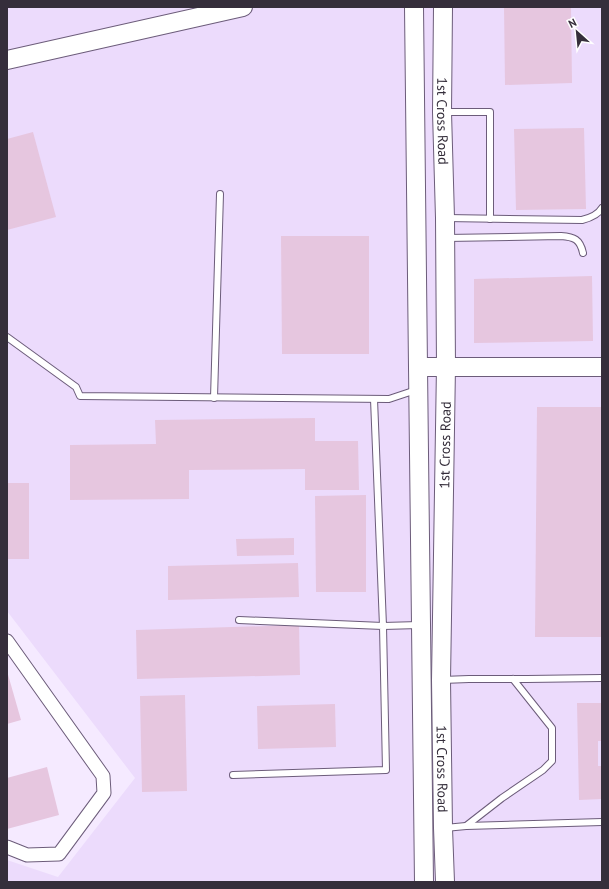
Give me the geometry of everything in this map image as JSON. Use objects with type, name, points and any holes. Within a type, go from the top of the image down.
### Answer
[{"type":"main road","points":[[7,60],[243,7]]},
{"type":"main road","name":"1st Cross Road","points":[[414,7],[421,625],[432,679],[443,828],[445,882]]},
{"type":"main road","name":"1st Cross Road","points":[[424,882],[446,366],[445,218],[442,112],[443,7]]},
{"type":"main road","points":[[418,366],[602,367]]},
{"type":"street","points":[[7,641],[103,776],[104,793],[59,854],[27,855],[7,847]]},
{"type":"lane","points":[[442,112],[490,112],[490,219]]},
{"type":"lane","points":[[214,398],[220,194]]},
{"type":"lane","points":[[445,218],[582,220],[593,217],[602,208]]},
{"type":"lane","points":[[445,238],[554,235],[574,238],[581,245],[584,253]]},
{"type":"lane","points":[[7,338],[76,387],[80,396],[389,399],[418,389]]},
{"type":"lane","points":[[233,775],[386,770],[383,626],[374,399]]},
{"type":"lane","points":[[239,620],[383,626],[421,625]]},
{"type":"lane","points":[[432,679],[602,678]]},
{"type":"lane","points":[[466,826],[552,761],[552,728],[514,679]]},
{"type":"lane","points":[[443,828],[602,822]]},
{"type":"shaded area","points":[[7,7],[602,7],[602,882],[7,882],[7,860],[58,877],[135,778],[7,611]]},
{"type":"building","points":[[504,7],[571,7],[572,83],[505,85]]},
{"type":"building","points":[[584,128],[586,209],[516,210],[514,129]]},
{"type":"building","points":[[33,132],[56,217],[7,230],[7,139]]},
{"type":"building","points":[[281,236],[369,236],[369,354],[282,354]]},
{"type":"building","points":[[592,276],[593,341],[474,343],[474,279]]},
{"type":"building","points":[[537,407],[602,407],[602,637],[535,637]]},
{"type":"building","points":[[315,418],[315,441],[358,441],[359,490],[305,490],[305,469],[189,470],[189,499],[70,500],[70,445],[156,444],[155,420]]},
{"type":"building","points":[[7,483],[29,483],[29,559],[7,559]]},
{"type":"building","points":[[366,495],[366,592],[316,592],[315,496]]},
{"type":"building","points":[[294,538],[294,555],[237,556],[236,539]]},
{"type":"building","points":[[298,563],[299,597],[168,600],[168,566]]},
{"type":"building","points":[[299,625],[300,675],[137,679],[136,630]]},
{"type":"building","points":[[7,671],[21,720],[7,724]]},
{"type":"building","points":[[185,695],[187,791],[142,792],[140,696]]},
{"type":"building","points":[[577,703],[602,703],[602,741],[598,741],[598,766],[602,766],[602,799],[579,800]]},
{"type":"building","points":[[335,704],[336,747],[258,749],[257,706]]},
{"type":"building","points":[[47,767],[59,815],[7,829],[7,778]]}]
